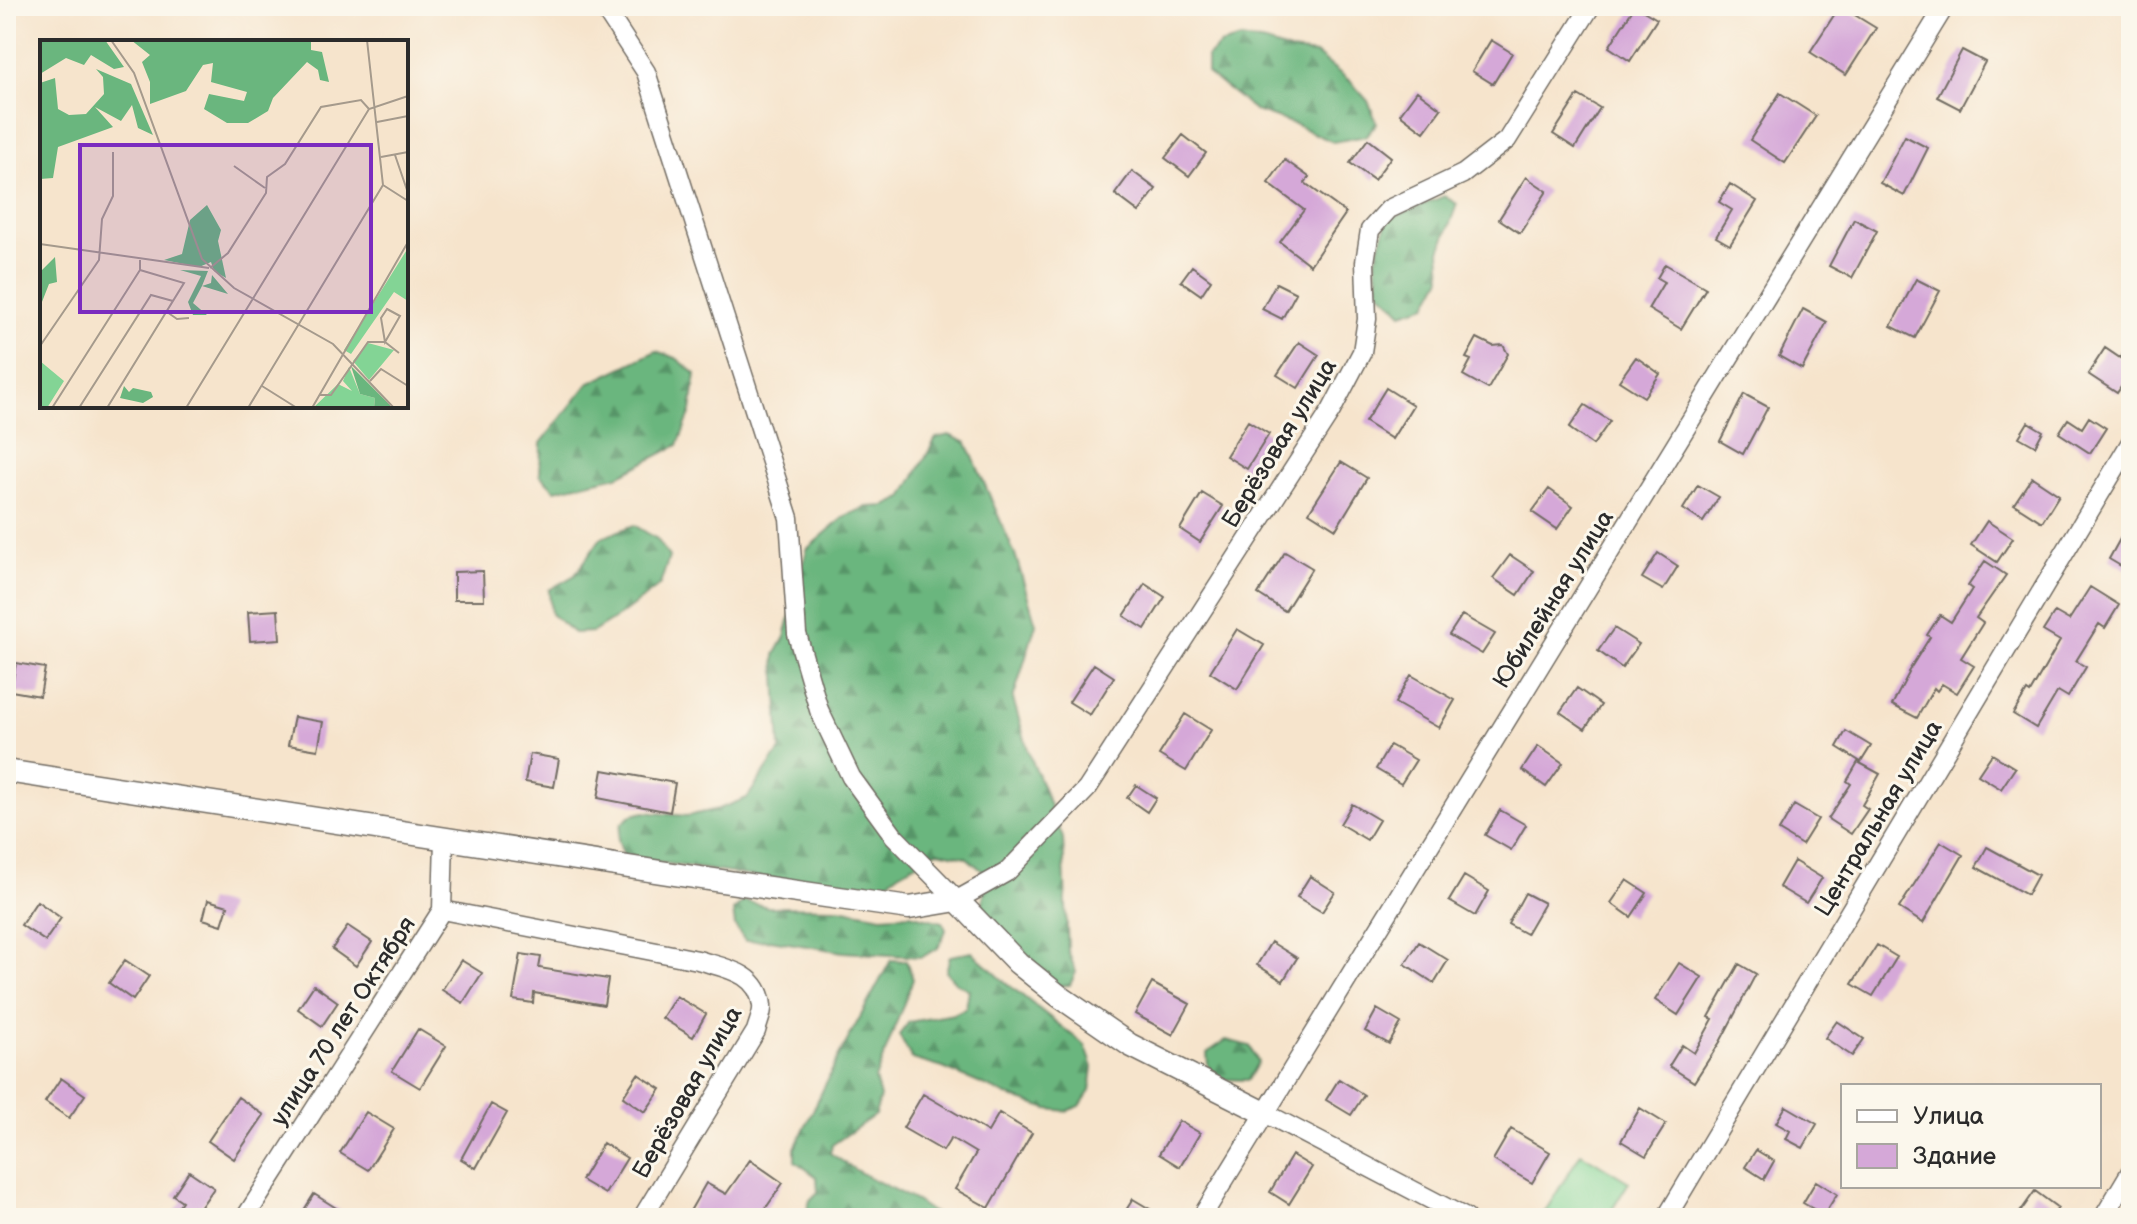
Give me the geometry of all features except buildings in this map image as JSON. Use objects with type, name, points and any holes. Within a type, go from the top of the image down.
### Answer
[{"type":"street","points":[[603,6],[646,72],[789,518],[797,634],[819,710],[851,777],[894,836],[1018,963],[1059,996],[1130,1045],[1466,1218]]},
{"type":"street","name":"Берёзовая улица","points":[[957,900],[1007,872],[1087,789],[1331,411],[1362,352],[1367,319],[1365,262],[1370,230],[1389,209],[1463,174],[1507,140],[1591,6]]},
{"type":"street","name":"Юбилейная улица","points":[[1201,1218],[1945,6]]},
{"type":"street","name":"Центральная улица","points":[[1666,1218],[2131,442]]},
{"type":"street","points":[[6,771],[909,908],[957,900]]},
{"type":"street","name":"улица 70 лет Октября","points":[[245,1218],[442,910],[444,839]]},
{"type":"street","name":"Берёзовая улица","points":[[442,910],[698,960],[739,972],[757,987],[763,1008],[756,1031],[642,1218]]},
{"type":"street","points":[[2103,1218],[2131,1171]]},
{"type":"green space","points":[[1241,39],[1316,54],[1351,82],[1368,101],[1377,123],[1366,136],[1333,142],[1256,111],[1207,73],[1207,57],[1220,45]]},
{"type":"green space","points":[[1444,196],[1457,204],[1440,251],[1442,277],[1427,305],[1402,313],[1379,290],[1376,259],[1387,220]]},
{"type":"green space","points":[[656,351],[676,358],[696,374],[691,411],[678,445],[618,476],[555,490],[540,475],[541,443],[588,384]]},
{"type":"green space","points":[[949,435],[967,443],[1016,557],[1036,624],[1013,699],[1029,753],[1063,838],[1068,951],[1076,972],[1070,985],[1056,986],[981,921],[986,874],[966,857],[938,851],[899,873],[871,894],[624,857],[618,840],[621,824],[632,815],[644,812],[687,816],[719,809],[747,798],[780,750],[775,655],[785,637],[807,549],[845,516],[867,507],[886,506],[903,498],[936,438]]},
{"type":"green space","points":[[634,525],[657,539],[669,557],[660,585],[593,632],[574,633],[551,614],[549,590],[575,575],[601,538]]},
{"type":"green space","points":[[744,901],[768,907],[839,908],[882,916],[910,914],[943,922],[946,930],[938,948],[922,957],[843,952],[770,940],[745,941],[735,926],[733,911]]},
{"type":"green space","points":[[972,952],[1085,1045],[1093,1067],[1090,1091],[1080,1106],[1067,1111],[1048,1109],[912,1059],[899,1035],[909,1022],[954,1014],[966,1008],[969,990],[946,972],[950,956]]},
{"type":"green space","points":[[891,960],[906,961],[913,979],[875,1079],[880,1097],[875,1115],[832,1145],[830,1153],[857,1171],[916,1201],[938,1218],[805,1218],[810,1200],[818,1192],[817,1177],[795,1161],[795,1148],[838,1058]]},
{"type":"green space","points":[[1226,1040],[1250,1046],[1258,1062],[1248,1080],[1216,1079],[1208,1066],[1207,1053]]},
{"type":"green space","points":[[1581,1153],[1629,1182],[1607,1218],[1541,1218]]}]
